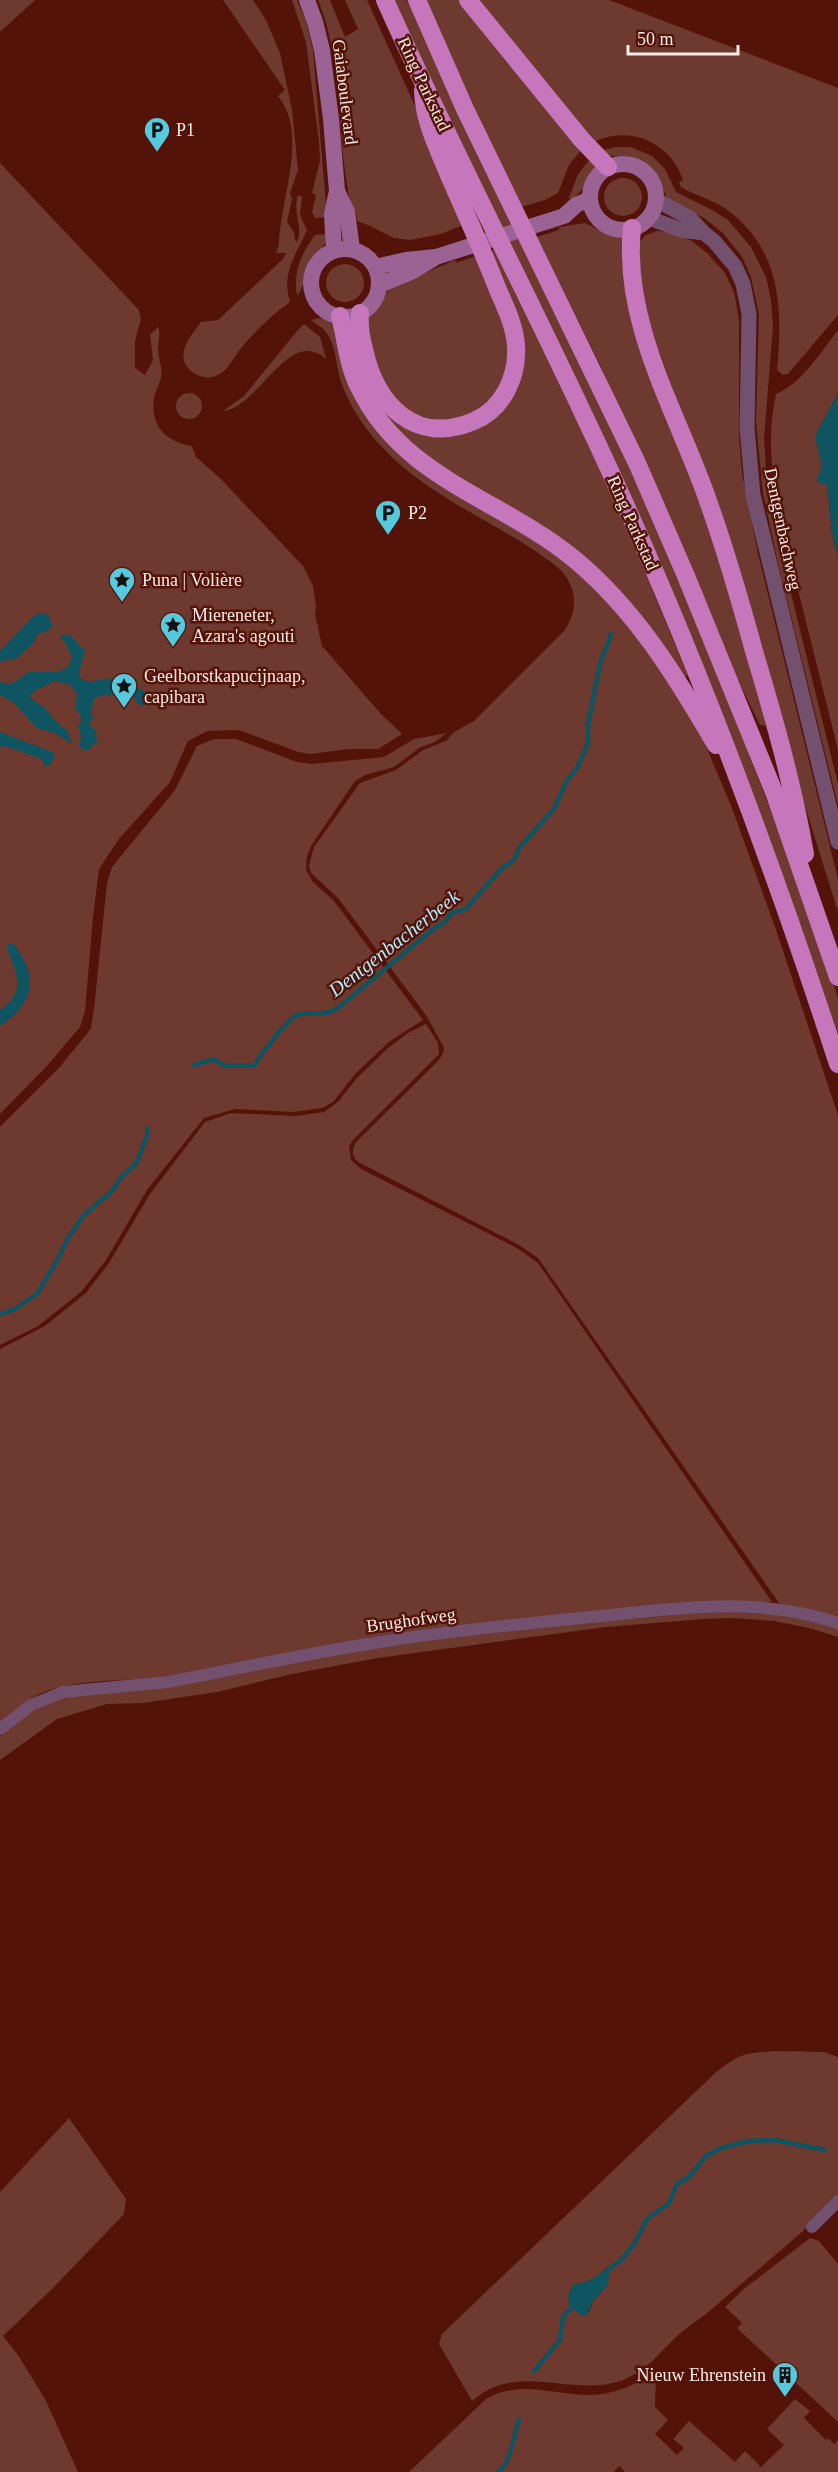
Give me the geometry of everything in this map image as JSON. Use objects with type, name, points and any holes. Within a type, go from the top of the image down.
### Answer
[{"type":"highway","name":"Ring Parkstad","points":[[385,0],[621,495],[677,625],[742,787],[792,925],[838,1064]]},
{"type":"highway","name":"Ring Parkstad","points":[[417,0],[465,109],[641,473],[730,679],[774,792],[838,977]]},
{"type":"highway","points":[[468,0],[582,140],[608,167]]},
{"type":"highway","points":[[360,313],[362,343],[374,382],[389,404],[405,419],[439,429],[459,426],[478,419],[496,406],[512,381],[516,358],[513,328],[428,124],[423,106],[422,80]]},
{"type":"highway","points":[[632,228],[632,260],[639,313],[657,371],[707,498],[736,589],[796,800],[814,906]]},
{"type":"highway","points":[[340,316],[357,385],[383,428],[420,462],[534,530],[572,557],[599,582],[628,612],[657,648],[742,787]]},
{"type":"main road","name":"Gaiaboulevard","points":[[307,0],[322,50],[337,191],[332,214],[334,250]]},
{"type":"main road","points":[[628,164],[646,172],[652,180],[656,200],[649,218],[632,228],[616,229],[608,226],[596,216],[590,199],[594,180],[608,167],[628,164]]},
{"type":"main road","name":"Gaiaboulevard","points":[[337,191],[347,212],[352,249]]},
{"type":"main road","points":[[375,267],[406,260],[436,257],[457,251],[556,218],[590,199]]},
{"type":"main road","points":[[556,218],[596,216]]},
{"type":"main road","points":[[352,249],[361,253],[375,267],[379,285],[371,304],[360,313],[340,316],[322,308],[314,297],[311,276],[319,260],[334,250],[352,249]]},
{"type":"main road","points":[[379,285],[413,272],[436,257]]},
{"type":"street","name":"Dentgenbachweg","points":[[656,200],[690,218],[714,241],[740,275],[746,294],[749,314],[747,428],[753,495],[838,842]]},
{"type":"street","points":[[649,218],[681,230],[704,233]]},
{"type":"street","name":"Brughofweg","points":[[0,1729],[38,1701],[71,1690],[150,1685],[364,1645],[438,1634],[719,1606],[780,1608],[799,1611],[838,1623]]},
{"type":"street","points":[[812,2227],[838,2201]]},
{"type":"shaded area","points":[[0,0],[35,0],[0,32]]},
{"type":"shaded area","points":[[223,0],[253,0],[266,20],[280,53],[292,110],[298,170],[290,193],[292,199],[287,222],[297,242],[299,237],[296,208],[298,195],[302,197],[300,215],[307,230],[291,264],[287,282],[290,302],[253,334],[225,370],[218,375],[205,377],[193,373],[183,357],[191,335],[201,322],[218,320],[283,259],[286,253],[276,253],[292,148],[287,111],[278,96],[285,90]]},
{"type":"shaded area","points":[[292,0],[297,0],[306,21],[313,50],[327,217],[315,218],[312,212],[316,195],[312,193],[320,161],[319,142],[306,42]]},
{"type":"shaded area","points":[[318,0],[330,0],[345,37],[358,29],[345,0],[367,0],[420,117],[461,226],[441,234],[410,240],[394,238],[357,221],[356,214],[352,215],[330,37]]},
{"type":"shaded area","points":[[393,0],[407,0],[454,103],[579,357],[665,548],[751,759],[830,973],[838,998],[838,1040],[812,961],[489,203]]},
{"type":"shaded area","points":[[424,0],[462,0],[582,149],[569,165],[558,193],[545,200],[521,207]]},
{"type":"shaded area","points":[[478,0],[609,0],[838,88],[838,315],[788,374],[783,375],[777,370],[778,301],[767,259],[757,240],[723,207],[681,187],[679,182],[683,180],[677,166],[658,146],[633,136],[620,135],[592,143]]},
{"type":"shaded area","points":[[631,147],[652,156],[665,169],[676,192],[728,220],[751,247],[766,277],[773,326],[764,439],[768,500],[838,784],[838,805],[779,568],[763,493],[756,421],[759,315],[751,277],[742,257],[724,234],[704,218],[667,198],[658,177],[649,167],[635,159],[606,155],[604,150]]},
{"type":"shaded area","points":[[590,159],[597,167],[573,200],[569,198],[578,174]]},
{"type":"shaded area","points":[[0,163],[139,310],[141,319],[135,341],[135,368],[145,375],[153,360],[150,335],[158,327],[161,373],[153,408],[157,424],[167,436],[192,446],[196,457],[221,479],[303,566],[313,586],[315,614],[322,646],[381,714],[402,734],[378,749],[349,749],[311,754],[298,752],[239,730],[207,731],[188,741],[170,782],[119,839],[99,869],[85,1011],[80,1027],[46,1067],[0,1114]]},
{"type":"shaded area","points":[[623,178],[636,184],[642,197],[636,210],[623,216],[610,210],[604,197],[610,184]]},
{"type":"shaded area","points":[[585,223],[607,234],[624,237],[627,257],[703,500],[767,726],[760,725],[733,670],[600,365],[537,237],[559,230],[559,227]]},
{"type":"shaded area","points":[[657,231],[675,233],[692,241],[707,253],[725,273],[734,292],[739,319],[739,435],[742,473],[758,554],[838,879],[838,912],[688,430],[644,311],[637,257],[640,241],[646,235]]},
{"type":"shaded area","points":[[328,234],[325,244],[310,263],[303,286],[297,296],[297,271],[302,256],[315,235]]},
{"type":"shaded area","points":[[494,250],[608,485],[688,675],[683,678],[632,608],[451,475],[385,420],[380,402],[446,433],[518,378],[487,252]]},
{"type":"shaded area","points":[[479,255],[509,334],[507,377],[484,408],[446,422],[409,413],[381,382],[375,371],[367,320],[383,295],[392,287],[455,260],[456,263]]},
{"type":"shaded area","points":[[345,264],[352,265],[358,270],[363,276],[363,290],[358,296],[352,301],[345,302],[338,301],[332,296],[327,290],[326,283],[327,276],[332,270],[338,265]]},
{"type":"shaded area","points":[[318,318],[334,325],[371,422],[554,549],[634,628],[693,715],[732,808],[775,927],[838,1115],[838,1617],[779,1603],[538,1258],[519,1245],[360,1163],[354,1157],[353,1148],[356,1142],[439,1060],[444,1051],[426,1015],[338,898],[311,873],[309,865],[314,847],[360,783],[396,770],[423,750],[446,741],[454,732],[474,721],[564,631],[571,619],[574,599],[568,580],[553,564],[520,541],[421,481],[375,440],[357,415],[343,387],[328,335],[311,320]]},
{"type":"shaded area","points":[[304,324],[320,337],[326,359],[319,354],[306,351],[294,355],[282,363],[247,399],[223,411],[244,396]]},
{"type":"shaded area","points":[[838,330],[838,393],[816,436],[822,467],[817,481],[827,485],[832,533],[838,557],[838,750],[781,520],[772,470],[771,445],[776,394],[803,375]]},
{"type":"shaded area","points":[[189,393],[198,397],[202,406],[198,415],[189,419],[180,415],[176,406],[180,397]]},
{"type":"shaded area","points":[[447,733],[435,742],[419,748],[394,767],[365,775],[355,781],[311,846],[307,856],[306,870],[313,882],[334,901],[423,1020],[390,1041],[355,1074],[333,1102],[322,1108],[293,1112],[235,1109],[204,1118],[147,1190],[106,1260],[81,1292],[38,1326],[0,1345],[0,1127],[58,1069],[91,1028],[107,883],[112,867],[175,790],[197,746],[214,739],[236,739],[297,762],[312,764],[384,757],[414,739]]},
{"type":"shaded area","points":[[426,1024],[438,1043],[439,1054],[353,1140],[349,1146],[351,1160],[361,1169],[517,1248],[538,1263],[772,1602],[708,1601],[161,1677],[82,1683],[37,1695],[22,1704],[0,1723],[0,1349],[45,1326],[86,1293],[109,1263],[150,1194],[205,1122],[231,1113],[296,1116],[324,1112],[339,1101],[356,1079],[387,1049],[408,1033]]},
{"type":"shaded area","points":[[723,1611],[790,1615],[838,1628],[838,1637],[774,1621],[704,1619],[606,1627],[378,1658],[292,1674],[217,1692],[143,1703],[107,1704],[57,1719],[0,1760],[0,1736],[32,1710],[58,1698],[306,1658],[473,1635],[639,1617]]},
{"type":"shaded area","points":[[777,2051],[824,2052],[838,2057],[838,2195],[802,2232],[681,2333],[651,2363],[631,2376],[603,2385],[583,2386],[527,2381],[508,2383],[490,2389],[472,2401],[439,2344],[442,2334],[714,2074],[743,2055]],"holes":[[[607,2267],[607,2286],[593,2301],[589,2312],[583,2316],[571,2308],[580,2284],[596,2278]]]},
{"type":"shaded area","points":[[69,2118],[126,2199],[124,2214],[3,2336],[18,2355],[45,2399],[78,2472],[0,2472],[0,2192]]},
{"type":"shaded area","points":[[810,2238],[819,2241],[838,2264],[838,2422],[737,2328],[742,2323],[725,2307],[745,2288]]},
{"type":"shaded area","points":[[656,2372],[655,2407],[668,2420],[655,2434],[677,2455],[684,2448],[673,2439],[689,2421],[735,2462],[745,2451],[761,2467],[784,2445],[767,2429],[795,2399],[810,2411],[804,2418],[826,2440],[828,2438],[834,2444],[838,2440],[838,2472],[625,2472],[619,2466],[614,2472],[409,2472],[486,2399],[499,2393],[535,2389],[586,2395],[605,2394],[631,2385]]},
{"type":"water","points":[[838,393],[838,557],[832,533],[827,485],[819,483],[817,479],[822,467],[815,436]]},
{"type":"water","points":[[37,613],[45,613],[50,617],[53,625],[47,632],[39,633],[34,642],[16,659],[0,661],[0,651]]},
{"type":"water","points":[[63,634],[66,636],[69,634],[85,651],[79,673],[80,678],[89,682],[115,678],[132,680],[131,683],[147,693],[148,701],[143,706],[135,701],[136,698],[120,695],[104,695],[94,699],[91,710],[93,719],[89,723],[96,732],[97,742],[87,751],[79,747],[81,736],[78,726],[82,719],[75,707],[77,694],[71,685],[55,681],[30,695],[67,730],[72,744],[55,733],[37,728],[13,702],[0,695],[0,682],[11,684],[29,672],[56,672],[68,667],[72,657],[65,642],[60,638]]},
{"type":"water","points":[[0,732],[55,753],[52,763],[45,767],[42,759],[5,746],[0,747]]},
{"type":"water","points":[[9,943],[13,943],[27,966],[30,978],[29,988],[20,1008],[0,1026],[0,1010],[9,1003],[17,989],[16,974],[7,948]]},
{"type":"water","points":[[611,2266],[607,2286],[593,2301],[587,2315],[583,2316],[571,2308],[568,2298],[573,2286],[576,2283],[591,2280]]},
{"type":"waterway","name":"Dentgenbacherbeek","points":[[194,1065],[214,1059],[225,1066],[255,1065],[274,1038],[293,1018],[302,1014],[326,1013],[338,1008],[446,921],[451,913],[466,909],[501,869],[514,860],[520,847],[554,809],[588,743],[588,724],[600,664],[611,634]]},
{"type":"waterway","name":"Dentgenbacherbeek","points":[[0,1314],[15,1309],[37,1294],[83,1216],[112,1191],[121,1177],[136,1164],[148,1128]]},
{"type":"waterway","points":[[607,2271],[622,2259],[634,2244],[647,2219],[669,2203],[677,2184],[689,2177],[706,2156],[721,2148],[749,2141],[775,2140],[825,2150]]},
{"type":"waterway","points":[[534,2371],[560,2340],[563,2317],[574,2305]]},
{"type":"waterway","points":[[498,2472],[509,2455],[519,2419]]},
{"type":"place","name":"P1","points":[[157,153]]},
{"type":"place","name":"P2","points":[[388,536]]},
{"type":"place","name":"Puna | Volière","points":[[122,603]]},
{"type":"place","name":"Miereneter, Azara's agouti","points":[[173,648]]},
{"type":"place","name":"Geelborstkapucijnaap, capibara","points":[[124,709]]},
{"type":"place","name":"Nieuw Ehrenstein","points":[[785,2398]]}]
